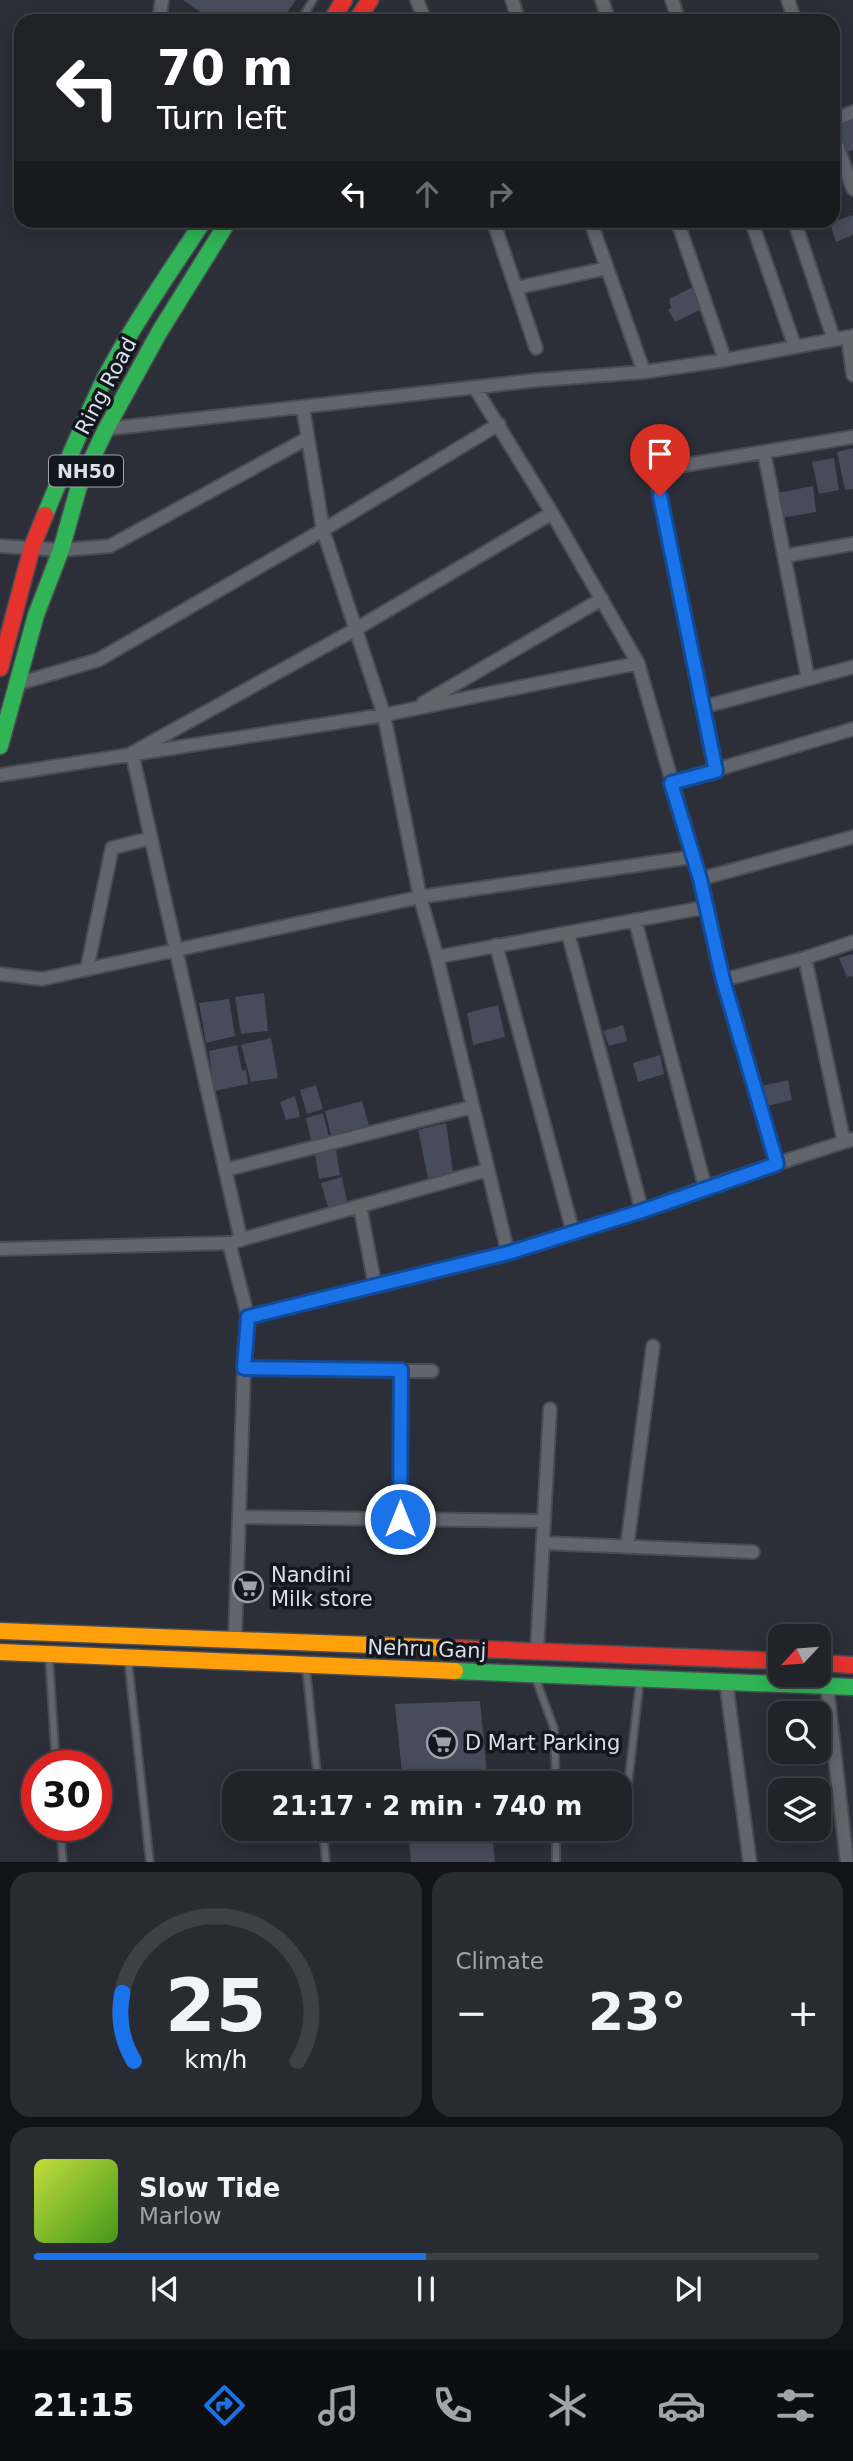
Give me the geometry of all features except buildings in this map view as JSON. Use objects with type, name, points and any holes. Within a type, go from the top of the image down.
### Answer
[{"type":"main road","name":"Ring Road","points":[[0,668],[32,547],[53,492],[106,377],[142,313],[199,228]]},
{"type":"main road","name":"Ring Road","points":[[0,746],[36,615],[61,550],[79,486],[106,429],[167,319],[224,228]]},
{"type":"main road","name":"Nehru Ganj","points":[[0,1631],[768,1661]]},
{"type":"main road","name":"Nehru Ganj","points":[[0,1651],[768,1684]]},
{"type":"main road","points":[[831,1664],[853,1665]]},
{"type":"main road","name":"Nehru Ganj","points":[[831,1686],[853,1687]]},
{"type":"street","points":[[840,153],[853,189]]},
{"type":"street","points":[[496,228],[536,348]]},
{"type":"street","points":[[593,228],[644,372]]},
{"type":"street","points":[[680,228],[725,360]]},
{"type":"street","points":[[754,228],[795,347]]},
{"type":"street","points":[[797,228],[834,340]]},
{"type":"street","points":[[516,288],[607,268]]},
{"type":"street","points":[[106,429],[538,380],[644,372],[850,337],[853,375]]},
{"type":"street","points":[[475,388],[552,513],[638,663],[700,879],[723,980],[777,1164]]},
{"type":"street","points":[[303,408],[323,530],[384,715],[420,897],[437,957],[508,1253]]},
{"type":"street","points":[[17,684],[98,660],[499,424]]},
{"type":"street","points":[[716,771],[655,470],[853,437]]},
{"type":"street","points":[[0,546],[61,550],[110,546],[308,438]]},
{"type":"street","points":[[764,452],[808,679]]},
{"type":"street","points":[[132,753],[356,629],[552,513]]},
{"type":"street","points":[[784,556],[853,544]]},
{"type":"street","points":[[413,709],[601,600]]},
{"type":"street","points":[[0,775],[384,715],[638,663]]},
{"type":"street","points":[[703,707],[853,667]]},
{"type":"street","points":[[671,783],[853,729]]},
{"type":"street","points":[[132,753],[225,1170],[248,1317],[234,1639]]},
{"type":"street","points":[[700,879],[853,837]]},
{"type":"street","points":[[88,969],[112,848],[151,838]]},
{"type":"street","points":[[0,974],[42,979],[420,897],[692,857]]},
{"type":"street","points":[[437,957],[707,907]]},
{"type":"street","points":[[635,920],[705,1188]]},
{"type":"street","points":[[568,933],[642,1211]]},
{"type":"street","points":[[723,980],[853,942]]},
{"type":"street","points":[[496,945],[573,1232]]},
{"type":"street","points":[[248,1317],[508,1253],[848,1141],[805,958]]},
{"type":"street","points":[[225,1170],[472,1107]]},
{"type":"street","points":[[0,1249],[235,1241],[487,1170]]},
{"type":"street","points":[[360,1206],[375,1286]]},
{"type":"street","points":[[627,1547],[653,1346]]},
{"type":"street","points":[[244,1368],[432,1371]]},
{"type":"street","points":[[400,1519],[401,1370]]},
{"type":"street","points":[[537,1651],[550,1409]]},
{"type":"street","points":[[239,1517],[544,1521]]},
{"type":"street","points":[[542,1543],[753,1552]]},
{"type":"street","points":[[726,1682],[750,1862]]},
{"type":"street","points":[[827,1687],[847,1862]]},
{"type":"lane","points":[[49,1653],[55,1750]]},
{"type":"lane","points":[[128,1657],[150,1862]]},
{"type":"lane","points":[[306,1666],[317,1771]]},
{"type":"lane","points":[[534,1674],[554,1728],[556,1771]]},
{"type":"lane","points":[[630,1771],[641,1679]]},
{"type":"lane","points":[[61,1841],[63,1862]]},
{"type":"lane","points":[[324,1841],[326,1862]]},
{"type":"lane","points":[[556,1841],[556,1862]]},
{"type":"traffic: fast","points":[[45,515],[105,378],[140,318],[199,228]]},
{"type":"traffic: fast","points":[[0,746],[36,615],[61,550],[79,486],[106,429],[160,331],[224,228]]},
{"type":"traffic: fast","points":[[455,1671],[853,1687]]},
{"type":"traffic: slow","points":[[0,1631],[451,1648]]},
{"type":"traffic: slow","points":[[0,1652],[455,1671]]},
{"type":"traffic: jam","points":[[335,14],[344,0]]},
{"type":"traffic: jam","points":[[361,14],[370,0]]},
{"type":"traffic: jam","points":[[0,668],[32,547],[45,515]]},
{"type":"traffic: jam","points":[[451,1648],[768,1661]]},
{"type":"traffic: jam","points":[[831,1664],[853,1665]]},
{"type":"place","name":"Nandini Milk store","points":[[248,1587]]},
{"type":"place","name":"D Mart Parking","points":[[442,1743]]},
{"type":"route","points":[[400,1519],[401,1370],[244,1368],[248,1317],[508,1253],[642,1211],[777,1164],[723,980],[700,879],[671,783],[716,771],[660,496]]}]
